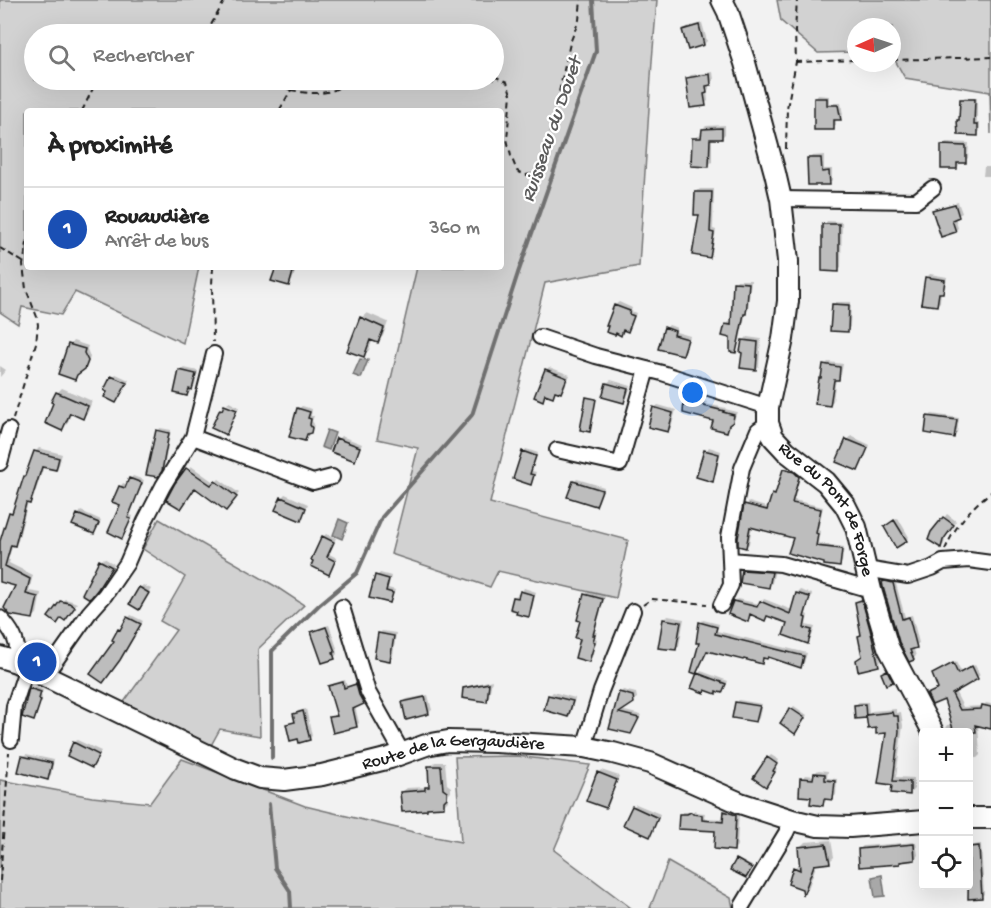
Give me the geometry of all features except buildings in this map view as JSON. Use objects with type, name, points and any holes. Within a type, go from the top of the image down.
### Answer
[{"type":"street","points":[[722,0],[745,63],[776,173],[788,261],[788,301],[783,339],[768,415],[758,430],[742,468],[729,537],[731,585],[722,605]]},
{"type":"street","points":[[781,199],[916,201],[933,188]]},
{"type":"street","points":[[540,337],[596,356],[647,369],[768,415]]},
{"type":"street","points":[[46,676],[127,563],[163,486],[193,437],[214,354]]},
{"type":"street","points":[[557,450],[620,464],[647,369]]},
{"type":"street","name":"Rue du Pont de Forge","points":[[768,415],[773,437],[786,451],[826,482],[845,505],[856,527],[888,647],[931,728]]},
{"type":"street","points":[[0,463],[9,430]]},
{"type":"street","points":[[193,437],[313,482],[332,477]]},
{"type":"street","points":[[730,560],[782,564],[871,590]]},
{"type":"street","points":[[866,569],[908,576],[943,562],[969,560],[991,563]]},
{"type":"street","points":[[342,607],[368,692],[403,753]]},
{"type":"street","points":[[584,747],[601,691],[633,611]]},
{"type":"street","points":[[0,618],[14,635],[18,654],[14,662],[14,706],[10,740]]},
{"type":"street","name":"Route de la Gergaudière","points":[[14,662],[236,769],[260,778],[284,780],[322,775],[448,741],[584,747],[650,763],[740,803],[818,826],[919,821]]},
{"type":"street","points":[[742,906],[792,820]]},
{"type":"path","points":[[212,24],[225,0]]},
{"type":"path","points":[[504,81],[507,82],[512,94],[507,139],[511,156],[517,171],[525,175],[533,174],[542,159],[548,139],[570,43],[579,21],[580,0]]},
{"type":"path","points":[[776,173],[786,157],[788,108],[796,62],[797,0]]},
{"type":"path","points":[[901,60],[991,57]]},
{"type":"path","points":[[796,62],[847,60]]},
{"type":"path","points":[[83,108],[92,90]]},
{"type":"path","points":[[281,108],[291,90],[325,93],[332,90]]},
{"type":"path","points":[[0,248],[23,262]]},
{"type":"path","points":[[9,430],[36,343],[38,326],[26,289],[22,265],[24,257]]},
{"type":"path","points":[[213,270],[214,354]]},
{"type":"path","points":[[943,562],[943,553],[951,534],[979,501],[991,492]]},
{"type":"path","points":[[633,611],[652,599],[722,605]]},
{"type":"path","points":[[0,881],[10,740]]},
{"type":"shaded area","points":[[0,0],[657,0],[639,266],[545,283],[490,503],[628,540],[616,598],[498,571],[490,587],[391,554],[418,448],[377,439],[416,270],[504,270],[504,108],[24,108],[24,270],[198,270],[183,343],[75,292],[61,315],[22,307],[18,324],[0,312]]},
{"type":"shaded area","points":[[777,0],[991,0],[991,134],[990,92],[905,78],[901,71],[901,18],[847,18],[847,52],[818,53],[781,21]]},
{"type":"shaded area","points":[[360,359],[368,360],[361,378],[353,375]]},
{"type":"shaded area","points":[[327,430],[335,433],[329,450],[321,447]]},
{"type":"shaded area","points":[[159,519],[304,605],[258,649],[260,736],[220,729],[209,749],[124,702],[176,630],[160,621],[185,577],[143,549]]},
{"type":"shaded area","points":[[339,519],[348,523],[342,539],[333,535]]},
{"type":"shaded area","points":[[517,756],[590,765],[554,850],[631,908],[0,908],[0,780],[92,797],[150,803],[182,759],[305,806],[461,842],[455,757]]},
{"type":"shaded area","points":[[668,862],[731,898],[733,908],[650,908]]},
{"type":"shaded area","points":[[882,875],[885,896],[875,897],[872,877]]},
{"type":"waterway","name":"Ruisseau du Douet","points":[[272,758],[272,651],[319,605],[357,573],[382,517],[472,415],[518,273],[596,51],[593,0]]},
{"type":"waterway","name":"Ruisseau du Douet","points":[[269,804],[275,868],[290,891],[291,908]]},
{"type":"place","name":"Rouaudière","points":[[37,662]]}]
